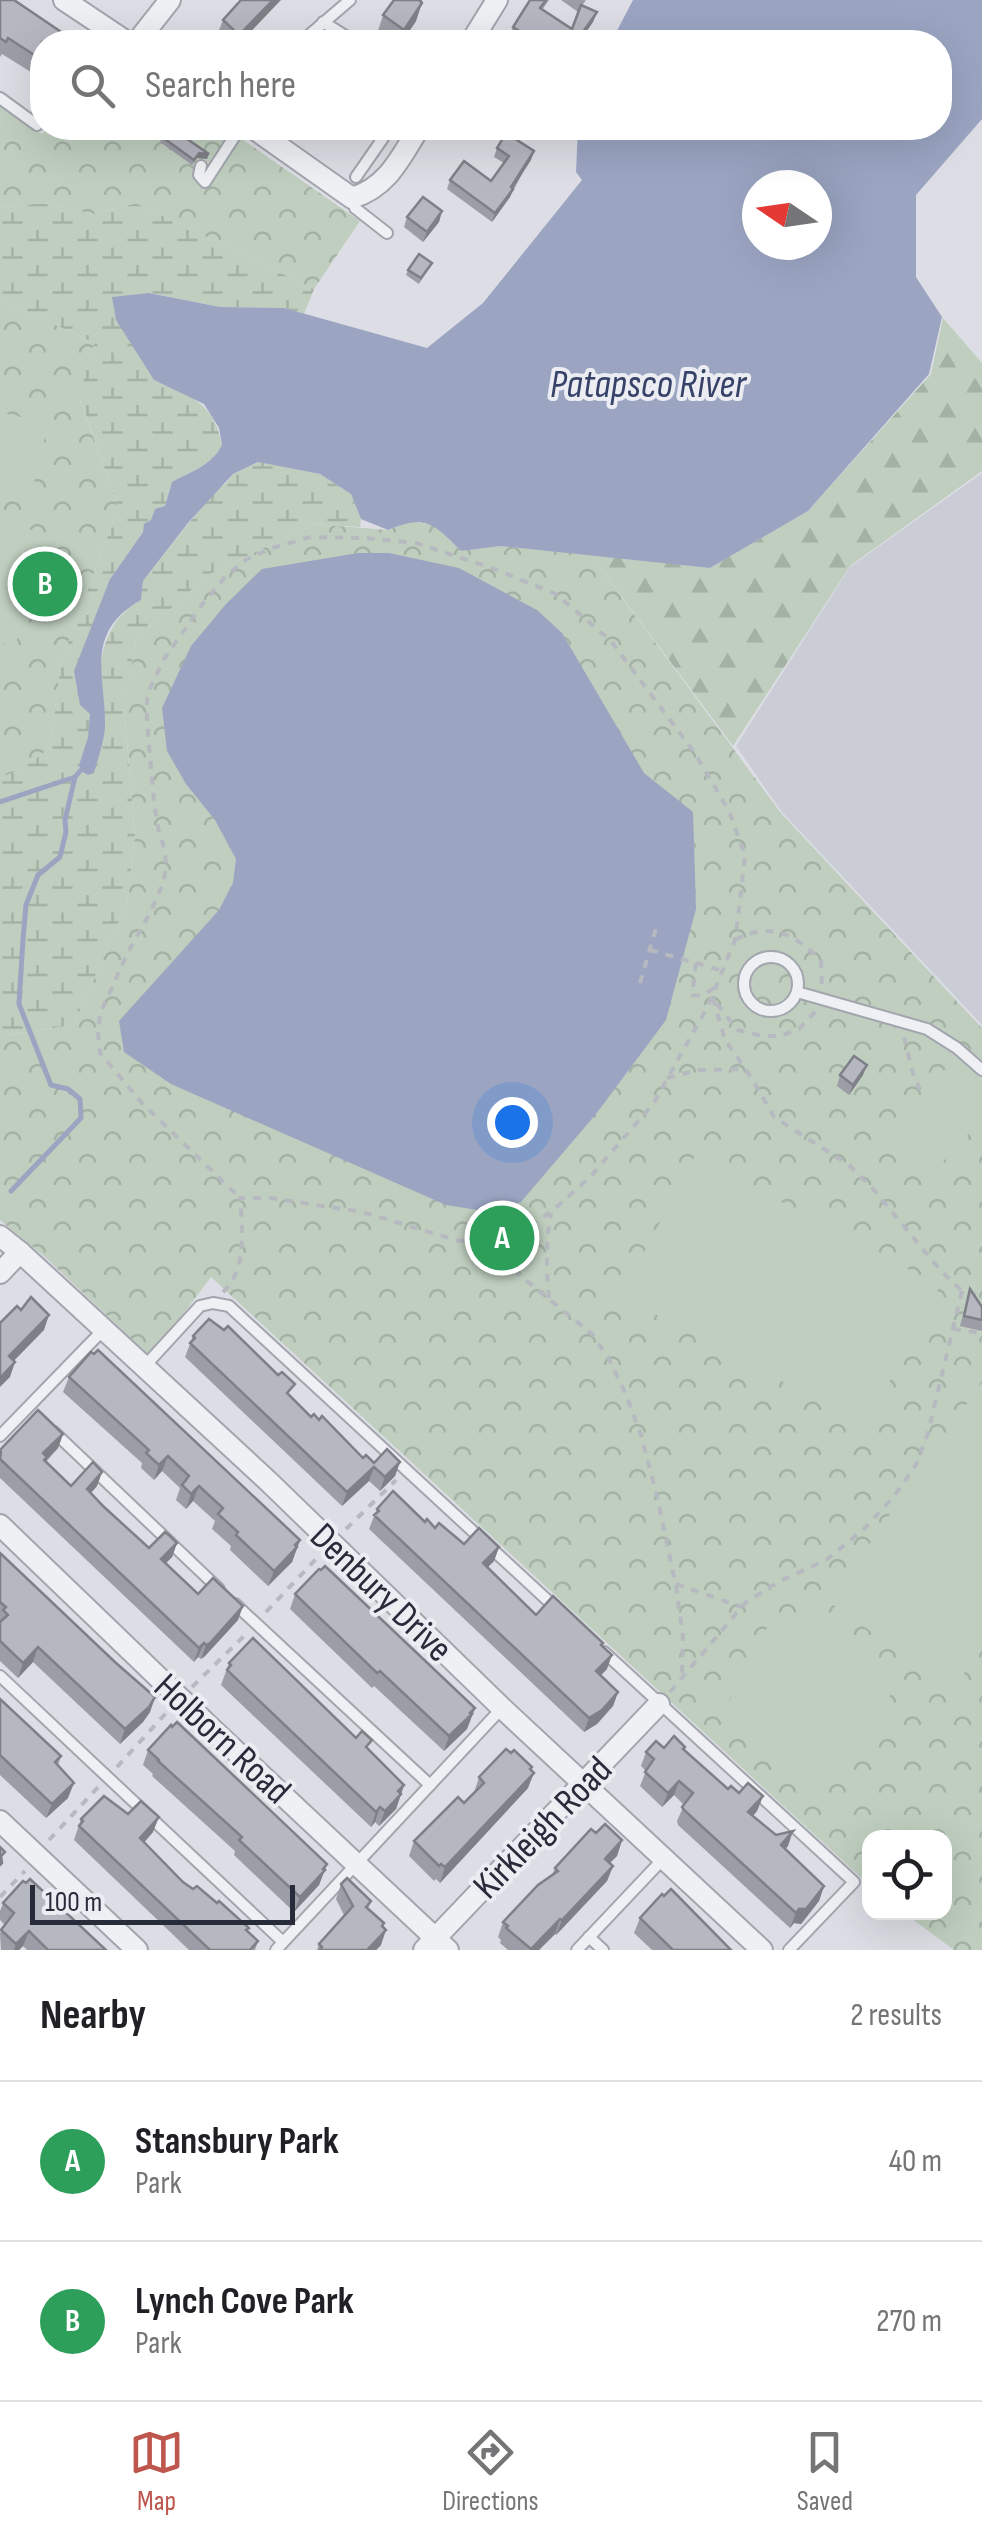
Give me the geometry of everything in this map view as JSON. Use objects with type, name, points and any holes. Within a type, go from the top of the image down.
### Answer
[{"type":"street","points":[[64,0],[102,30]]},
{"type":"street","points":[[146,30],[170,0]]},
{"type":"street","points":[[478,30],[497,0]]},
{"type":"street","points":[[274,140],[354,187],[370,192],[386,178],[411,140]]},
{"type":"street","name":"Denbury Drive","points":[[0,1236],[104,1329],[762,1950]]},
{"type":"street","points":[[0,1273],[20,1252]]},
{"type":"street","name":"Holborn Road","points":[[0,1525],[357,1864],[436,1946]]},
{"type":"street","name":"Kirkleigh Road","points":[[436,1946],[658,1704]]},
{"type":"street","points":[[0,1820],[136,1950]]},
{"type":"lane","points":[[314,30],[350,0]]},
{"type":"lane","points":[[322,22],[335,30]]},
{"type":"lane","points":[[0,98],[30,119]]},
{"type":"lane","points":[[202,166],[199,176],[205,182],[232,140]]},
{"type":"lane","points":[[383,140],[354,187],[355,208],[388,233]]},
{"type":"lane","points":[[768,956],[790,964],[797,975],[797,992],[782,1010],[770,1012],[758,1009],[746,996],[743,985],[746,973],[757,960],[768,956]]},
{"type":"lane","points":[[797,992],[927,1030],[957,1048],[982,1070]]},
{"type":"lane","points":[[144,1367],[200,1306],[229,1306],[561,1613]]},
{"type":"lane","points":[[0,1436],[104,1329]]},
{"type":"lane","points":[[28,1407],[430,1785]]},
{"type":"lane","points":[[590,1639],[854,1882],[789,1950]]},
{"type":"lane","points":[[0,1676],[182,1845],[280,1946],[502,1708]]},
{"type":"lane","points":[[577,1950],[663,1859]]},
{"type":"lane","points":[[589,1937],[603,1950]]},
{"type":"path","points":[[212,1303],[230,1286],[238,1268],[242,1247],[240,1198],[142,1103],[100,1053],[98,1034],[100,1014],[150,913],[166,869],[150,762],[147,722],[151,686],[173,645],[228,575],[247,559],[311,538],[416,543],[556,594],[610,640],[694,752],[729,811],[745,855],[735,940],[712,996],[653,1104],[590,1177],[552,1211],[493,1246],[456,1240],[362,1212],[272,1198],[240,1198]]},
{"type":"path","points":[[640,982],[656,928]]},
{"type":"path","points":[[712,996],[738,1030],[762,1036],[780,1036],[798,1029],[816,1012],[823,982],[821,961],[806,946],[785,933],[753,930],[735,940]]},
{"type":"path","points":[[650,950],[722,971]]},
{"type":"path","points":[[696,963],[692,995],[701,996],[716,987]]},
{"type":"path","points":[[712,996],[725,1040],[774,1117],[849,1165],[941,1271],[962,1291],[982,1298]]},
{"type":"path","points":[[905,1038],[922,1094]]},
{"type":"path","points":[[666,1078],[698,1070],[744,1069]]},
{"type":"path","points":[[549,1298],[547,1238],[552,1211]]},
{"type":"path","points":[[493,1246],[518,1273],[592,1334],[627,1397],[642,1438],[676,1584],[684,1636],[682,1678]]},
{"type":"path","points":[[658,1704],[742,1607],[778,1582],[826,1560],[864,1529],[894,1496],[916,1465],[928,1434],[962,1291]]},
{"type":"path","points":[[953,1329],[982,1333]]},
{"type":"path","points":[[0,1897],[180,1698],[406,1469]]},
{"type":"path","points":[[676,1584],[742,1607]]},
{"type":"shaded area","points":[[982,473],[982,1025],[781,811],[736,746],[850,567]]},
{"type":"green space","points":[[0,107],[30,126],[30,140],[243,140],[360,221],[314,289],[136,203],[94,214],[42,203],[0,208]]},
{"type":"green space","points":[[42,203],[94,214],[136,203],[314,289],[304,314],[284,308],[220,307],[150,293],[154,380],[207,410],[222,445],[207,463],[172,482],[165,506],[110,579],[80,771],[88,775],[102,721],[101,662],[113,627],[141,600],[143,581],[233,474],[259,462],[320,474],[351,494],[361,519],[360,527],[314,524],[208,575],[136,640],[124,709],[135,836],[127,903],[74,1025],[6,1035],[0,1031],[0,778],[23,768],[50,748],[61,661],[118,508],[79,395],[94,343],[0,299],[0,208]]},
{"type":"green space","points":[[0,299],[94,343],[79,396],[118,508],[61,661],[50,748],[23,768],[0,778]]},
{"type":"green space","points":[[943,318],[982,363],[982,471],[850,566],[733,746],[590,554],[710,568],[808,511],[931,374]]},
{"type":"green space","points":[[0,412],[48,424],[30,500],[0,492]]},
{"type":"green space","points":[[0,514],[55,542],[59,560],[14,645],[0,644]]},
{"type":"green space","points":[[408,521],[435,525],[461,551],[501,546],[590,554],[780,812],[982,1028],[982,1950],[954,1950],[913,1920],[952,1920],[952,1830],[862,1830],[862,1879],[211,1277],[151,1357],[0,1220],[0,1031],[7,1035],[74,1025],[127,903],[135,836],[124,708],[136,640],[208,575],[314,524],[388,530]]},
{"type":"green space","points":[[952,1062],[982,1091],[982,1120],[935,1170],[891,1126]]},
{"type":"green space","points":[[695,1156],[940,1286],[866,1426],[621,1296]]},
{"type":"green space","points":[[982,1382],[982,1648],[953,1689],[829,1602]]},
{"type":"green space","points":[[773,1616],[842,1621],[894,1688],[863,1747],[816,1782],[726,1707]]},
{"type":"water","name":"Patapsco River","points":[[633,0],[982,0],[982,119],[916,195],[916,277],[942,317],[929,374],[808,511],[710,568],[501,546],[461,551],[429,524],[412,523],[388,530],[361,519],[351,494],[320,474],[258,462],[233,474],[188,523],[143,581],[141,600],[111,627],[102,657],[103,738],[94,773],[80,771],[90,714],[80,705],[74,671],[110,579],[155,509],[165,506],[172,482],[207,463],[222,445],[219,428],[204,404],[154,380],[116,320],[112,297],[149,293],[220,307],[284,308],[427,348],[483,303],[582,180],[576,172],[577,140],[952,140],[952,30],[617,30]]},
{"type":"water","points":[[358,553],[389,553],[459,568],[537,610],[562,633],[644,773],[693,812],[696,909],[666,1020],[596,1114],[521,1202],[484,1211],[446,1205],[171,1084],[124,1052],[119,1021],[219,910],[233,883],[236,859],[215,820],[186,784],[167,751],[162,708],[191,646],[262,569]]},
{"type":"building","points":[[0,0],[14,0],[58,30],[30,30],[30,52],[8,38],[6,42],[0,38]]},
{"type":"building","points":[[241,0],[273,0],[244,30],[234,30],[223,20]]},
{"type":"building","points":[[394,0],[422,3],[404,30],[383,15]]},
{"type":"building","points":[[530,0],[546,0],[540,8],[572,29],[581,5],[597,12],[584,30],[513,27]]},
{"type":"building","points":[[166,140],[189,140],[209,154],[199,153],[194,160]]},
{"type":"building","points":[[502,140],[517,140],[534,151],[495,213],[450,180],[464,161],[491,181],[509,156],[497,148]]},
{"type":"building","points":[[423,197],[442,211],[427,232],[407,217]]},
{"type":"building","points":[[419,254],[432,263],[421,278],[408,270]]},
{"type":"building","points":[[854,1056],[867,1065],[853,1085],[840,1075]]},
{"type":"building","points":[[970,1289],[982,1307],[982,1320],[964,1316]]},
{"type":"building","points":[[31,1297],[49,1315],[9,1356],[15,1362],[0,1378],[0,1323],[17,1306],[21,1310]]},
{"type":"building","points":[[209,1319],[224,1330],[228,1326],[278,1375],[282,1372],[295,1384],[287,1393],[311,1417],[314,1414],[319,1420],[322,1416],[363,1458],[366,1455],[374,1463],[387,1449],[400,1462],[385,1477],[374,1467],[347,1492],[190,1343]]},
{"type":"building","points":[[98,1350],[300,1540],[274,1571],[218,1514],[223,1508],[199,1486],[191,1494],[182,1485],[189,1476],[168,1456],[159,1465],[146,1453],[149,1450],[69,1377],[91,1352]]},
{"type":"building","points":[[38,1410],[63,1434],[43,1453],[47,1457],[44,1460],[71,1486],[93,1462],[102,1472],[87,1489],[104,1507],[149,1548],[165,1532],[170,1536],[177,1543],[161,1559],[198,1594],[213,1578],[243,1606],[210,1643],[199,1648],[0,1459],[0,1450]]},
{"type":"building","points":[[393,1491],[425,1522],[427,1519],[435,1528],[439,1523],[464,1544],[479,1528],[499,1547],[483,1563],[536,1615],[553,1596],[603,1643],[612,1655],[596,1671],[618,1692],[602,1710],[589,1718],[374,1515]]},
{"type":"building","points":[[0,1553],[155,1697],[125,1729],[38,1647],[23,1663],[0,1641],[0,1622],[8,1615],[0,1602]]},
{"type":"building","points":[[325,1566],[475,1708],[449,1736],[295,1594]]},
{"type":"building","points":[[253,1638],[356,1738],[362,1731],[372,1740],[366,1747],[404,1785],[385,1811],[380,1807],[376,1812],[227,1670]]},
{"type":"building","points":[[0,1699],[61,1756],[55,1762],[74,1783],[52,1804],[0,1755]]},
{"type":"building","points":[[177,1722],[327,1864],[300,1897],[148,1750]]},
{"type":"building","points":[[674,1736],[728,1789],[731,1786],[739,1793],[748,1783],[763,1796],[748,1812],[776,1835],[793,1831],[781,1845],[824,1886],[806,1909],[796,1913],[684,1810],[682,1807],[693,1793],[679,1781],[668,1793],[645,1772],[654,1759],[646,1752],[656,1741],[664,1748]]},
{"type":"building","points":[[506,1749],[511,1753],[514,1750],[534,1773],[445,1867],[439,1866],[414,1841],[458,1797],[464,1803],[484,1783],[479,1777]]},
{"type":"building","points":[[104,1796],[128,1814],[141,1801],[159,1817],[140,1838],[183,1882],[219,1901],[249,1928],[246,1930],[258,1941],[250,1950],[210,1950],[79,1826]]},
{"type":"building","points":[[605,1824],[622,1840],[605,1859],[613,1866],[531,1949],[503,1922],[538,1885],[558,1871],[555,1868],[591,1829],[596,1833]]},
{"type":"building","points":[[347,1878],[371,1901],[366,1907],[384,1923],[386,1930],[367,1950],[320,1950],[319,1944],[353,1906],[341,1884]]},
{"type":"building","points":[[30,1879],[106,1950],[48,1950],[29,1931],[16,1944],[1,1930],[14,1913],[3,1903],[23,1881]]},
{"type":"building","points":[[671,1889],[731,1950],[673,1950],[640,1918]]},
{"type":"waterway","points":[[0,802],[75,777],[80,771]]},
{"type":"waterway","points":[[11,1191],[81,1118],[80,1099],[68,1089],[51,1085],[19,1004],[26,905],[38,875],[60,857],[75,777]]},
{"type":"place","name":"Lynch Cove Park","points":[[45,584]]},
{"type":"place","name":"Stansbury Park","points":[[502,1238]]}]
